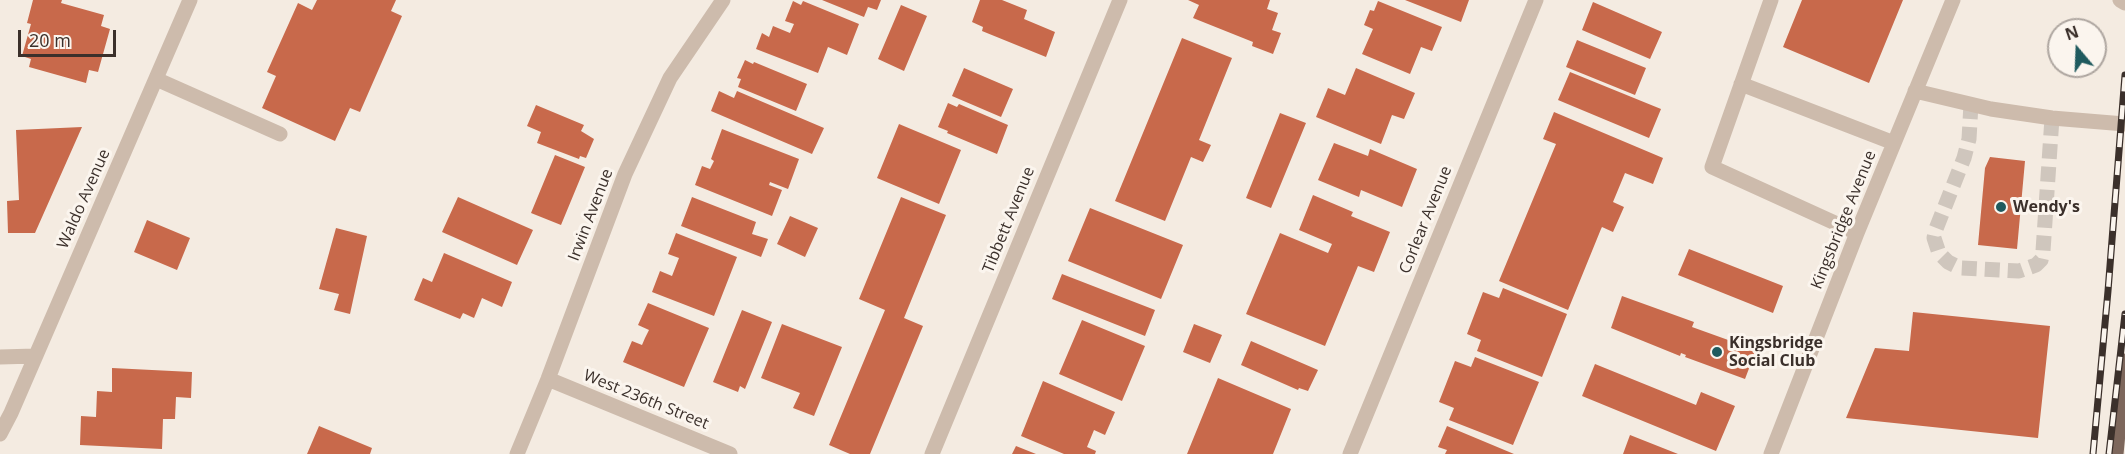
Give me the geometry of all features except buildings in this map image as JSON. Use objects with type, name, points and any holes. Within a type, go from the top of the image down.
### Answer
[{"type":"main road","points":[[2116,454],[2125,361]]},
{"type":"street","name":"Waldo Avenue","points":[[0,434],[11,414],[190,0]]},
{"type":"street","name":"Irwin Avenue","points":[[517,454],[626,174],[670,78],[723,0]]},
{"type":"street","name":"Tibbett Avenue","points":[[932,454],[1120,0]]},
{"type":"street","name":"Corlear Avenue","points":[[1350,454],[1536,0]]},
{"type":"street","points":[[1771,0],[1712,167],[1857,233]]},
{"type":"street","name":"Kingsbridge Avenue","points":[[1771,454],[1857,233],[1953,0]]},
{"type":"street","points":[[2120,0],[2125,3]]},
{"type":"street","points":[[156,79],[280,134]]},
{"type":"street","points":[[1741,84],[1894,143]]},
{"type":"street","points":[[1915,91],[2001,111],[2125,124]]},
{"type":"street","points":[[0,357],[35,356]]},
{"type":"street","name":"West 236th Street","points":[[548,379],[730,454]]},
{"type":"tunnel","points":[[1971,104],[1969,139],[1964,158],[1934,238],[1939,253],[1948,262],[1960,268],[2019,271],[2036,265],[2041,260],[2052,118]]},
{"type":"railway","points":[[2093,454],[2125,75]]},
{"type":"railway","points":[[2109,454],[2125,314]]},
{"type":"place","name":"Wendy's","points":[[2001,207]]},
{"type":"place","name":"Kingsbridge Social Club","points":[[1717,352]]}]
